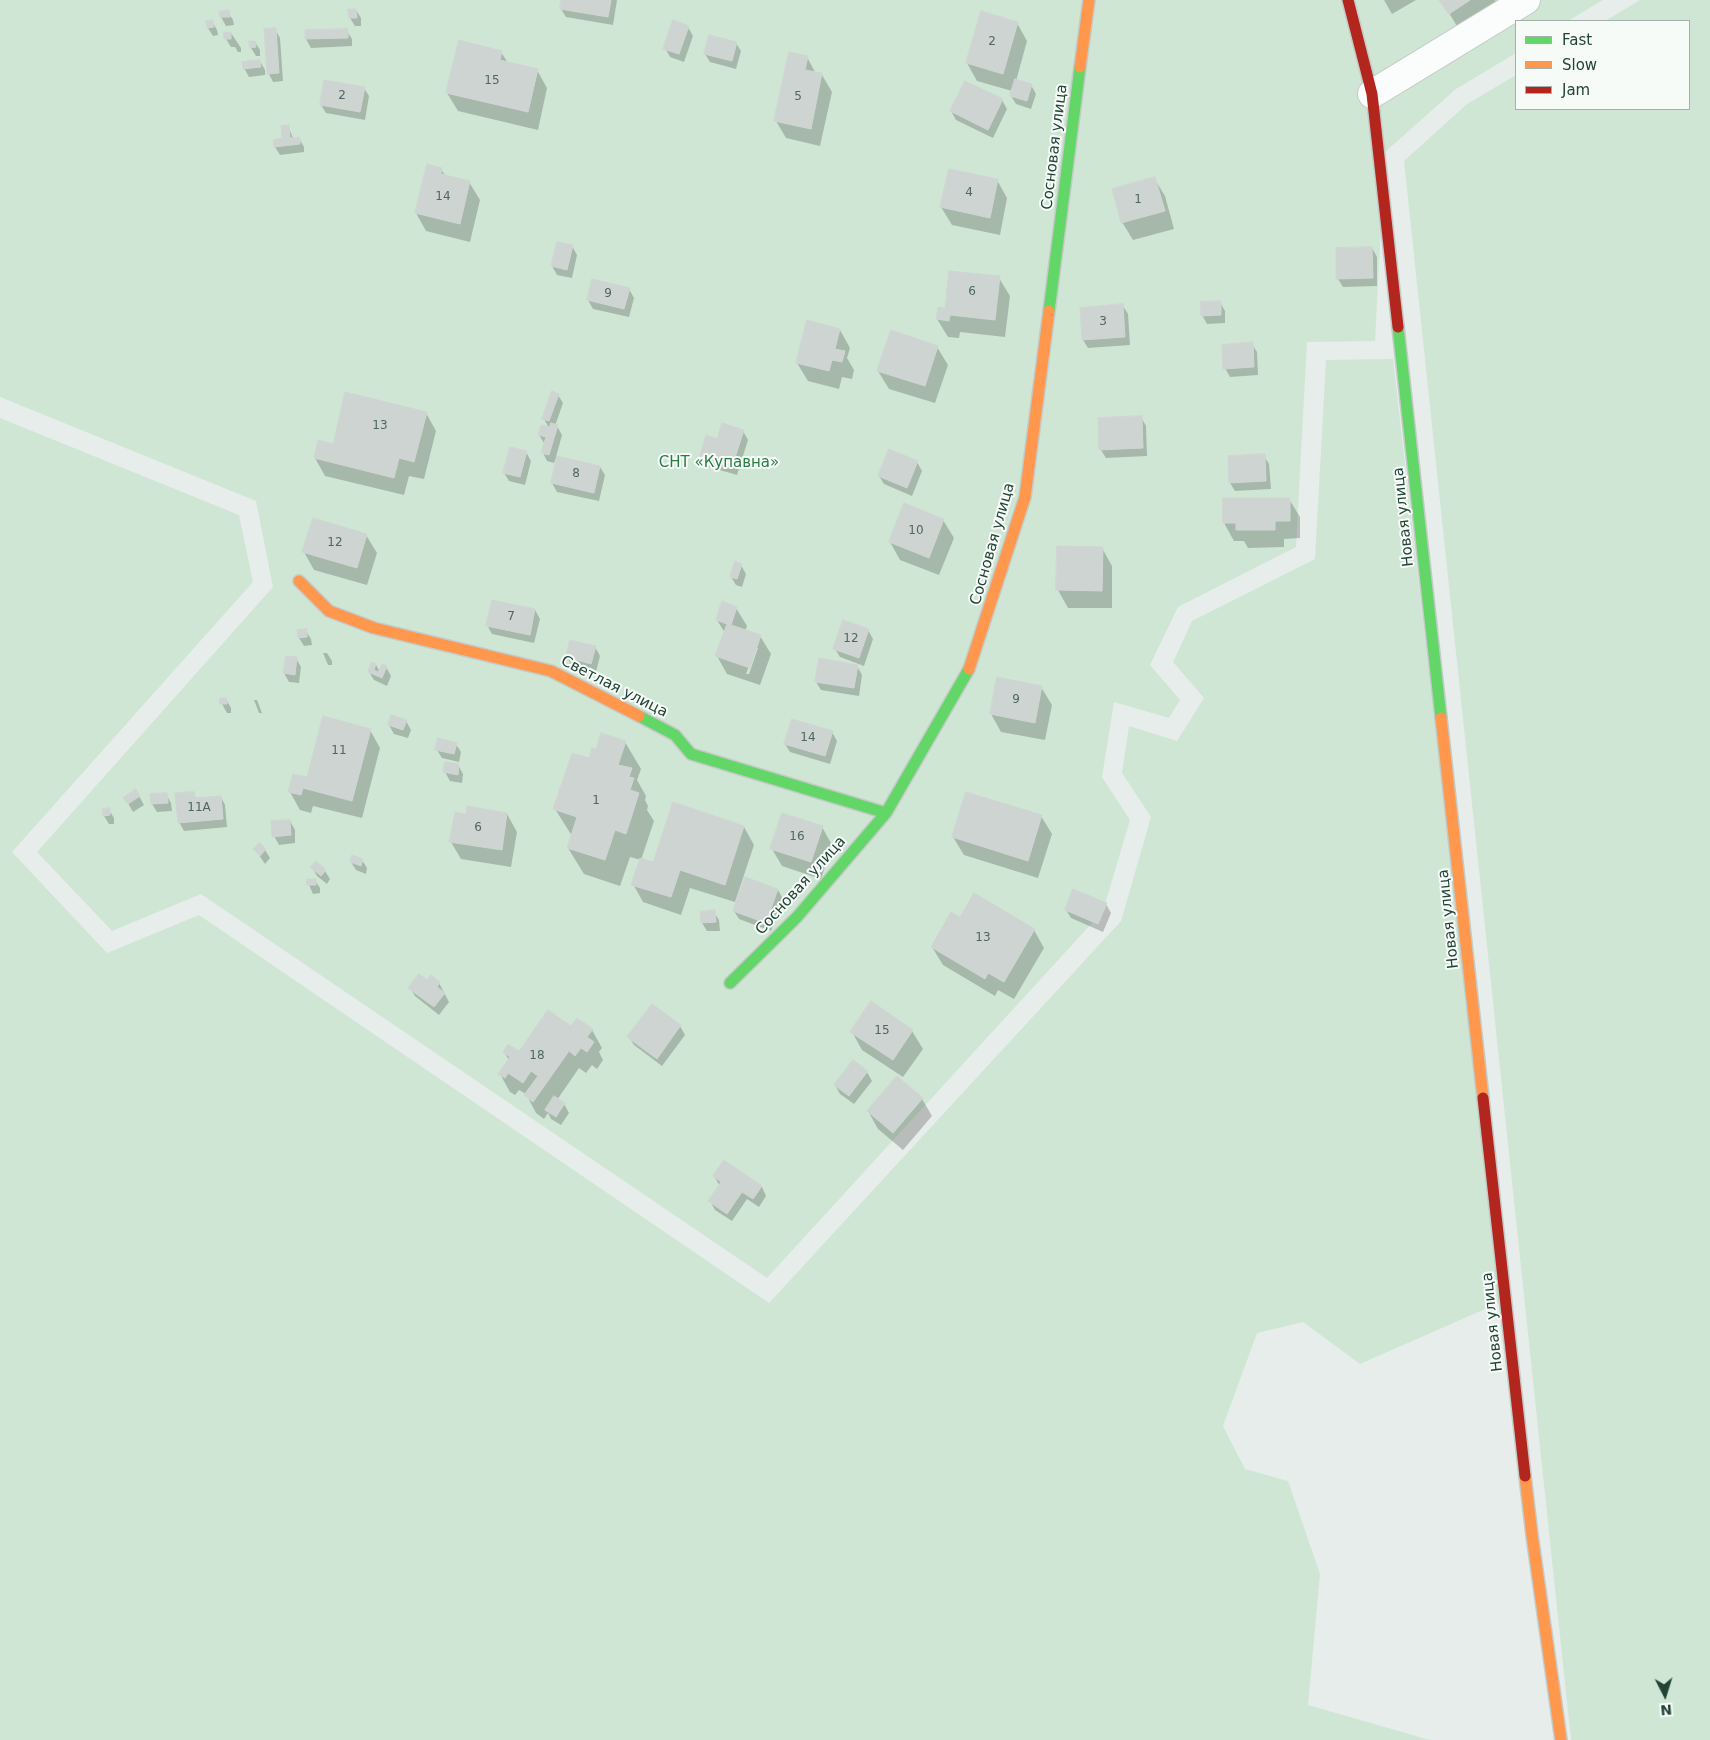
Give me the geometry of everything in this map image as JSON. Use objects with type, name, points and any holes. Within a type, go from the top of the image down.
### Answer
[{"type":"street","name":"Сосновая улица","points":[[730,983],[797,917],[886,813],[971,666],[1025,497],[1088,0]]},
{"type":"street","name":"Новая улица","points":[[1348,0],[1372,94],[1532,1535],[1561,1740]]},
{"type":"street","points":[[1372,94],[1526,0]]},
{"type":"street","name":"Светлая улица","points":[[299,581],[330,611],[374,628],[551,670],[675,735],[691,754],[886,813]]},
{"type":"green space","name":"СНТ «Купавна»","points":[[0,0],[1603,0],[1570,20],[1515,20],[1515,54],[1456,89],[1385,152],[1375,341],[1307,342],[1296,547],[1178,607],[1150,665],[1180,700],[1169,718],[1114,702],[1102,777],[1130,820],[1103,911],[767,1278],[201,894],[112,931],[37,852],[273,587],[256,501],[0,397]]},
{"type":"green space","points":[[1640,0],[1710,0],[1710,1740],[1571,1740],[1404,161],[1467,104],[1515,76],[1515,110],[1690,110],[1690,20],[1607,20]]},
{"type":"green space","points":[[1393,359],[1501,1302],[1360,1364],[1303,1322],[1257,1333],[1223,1426],[1245,1469],[1288,1481],[1320,1574],[1308,1705],[1430,1740],[0,1740],[0,418],[239,515],[253,582],[12,852],[107,953],[199,915],[769,1303],[1121,921],[1151,817],[1122,773],[1129,726],[1177,741],[1204,698],[1173,662],[1192,621],[1315,559],[1326,360]]},
{"type":"building","points":[[561,0],[611,0],[608,17],[560,9]]},
{"type":"building","points":[[1439,0],[1470,0],[1449,14]]},
{"type":"building","points":[[348,9],[356,9],[357,18],[349,18]]},
{"type":"building","points":[[229,10],[230,17],[220,17],[219,12]]},
{"type":"building","points":[[981,11],[1018,22],[1003,74],[966,63]]},
{"type":"building","points":[[213,20],[214,27],[207,28],[206,21]]},
{"type":"building","points":[[673,20],[689,26],[679,54],[663,49]]},
{"type":"building","points":[[276,28],[279,73],[267,74],[264,29]]},
{"type":"building","points":[[348,29],[348,38],[305,39],[305,30]]},
{"type":"building","points":[[224,32],[231,32],[231,39],[224,39]]},
{"type":"building","points":[[709,35],[737,42],[732,61],[704,54]]},
{"type":"building","points":[[459,40],[502,51],[500,60],[538,69],[528,112],[446,93]]},
{"type":"building","points":[[249,41],[255,41],[256,47],[250,48]]},
{"type":"building","points":[[789,52],[808,56],[805,70],[822,73],[811,129],[774,121]]},
{"type":"building","points":[[260,60],[261,67],[243,69],[242,62]]},
{"type":"building","points":[[1015,79],[1032,84],[1027,101],[1010,96]]},
{"type":"building","points":[[324,80],[365,87],[360,112],[320,105]]},
{"type":"building","points":[[965,81],[1003,99],[988,130],[950,111]]},
{"type":"building","points":[[289,125],[290,138],[300,137],[300,144],[274,147],[273,140],[282,138],[281,126]]},
{"type":"building","points":[[427,164],[442,168],[441,174],[470,181],[460,224],[415,213]]},
{"type":"building","points":[[949,169],[998,179],[990,218],[940,207]]},
{"type":"building","points":[[1155,177],[1165,211],[1121,223],[1112,189]]},
{"type":"building","points":[[557,242],[573,245],[567,270],[551,266]]},
{"type":"building","points":[[1372,247],[1373,278],[1336,279],[1336,248]]},
{"type":"building","points":[[949,271],[1000,276],[995,320],[950,315],[949,321],[936,319],[938,307],[945,308]]},
{"type":"building","points":[[592,279],[630,288],[624,309],[587,300]]},
{"type":"building","points":[[1221,301],[1221,315],[1201,316],[1200,302]]},
{"type":"building","points":[[1123,304],[1125,337],[1082,340],[1080,308]]},
{"type":"building","points":[[807,320],[840,329],[835,349],[845,351],[842,362],[832,360],[829,371],[796,363]]},
{"type":"building","points":[[891,330],[938,346],[925,386],[877,371]]},
{"type":"building","points":[[1253,342],[1254,367],[1223,369],[1222,345]]},
{"type":"building","points":[[552,391],[559,394],[549,421],[542,419]]},
{"type":"building","points":[[345,392],[427,412],[414,462],[399,458],[394,478],[314,458],[318,440],[333,444]]},
{"type":"building","points":[[1142,416],[1143,448],[1099,450],[1098,418]]},
{"type":"building","points":[[551,423],[558,425],[549,455],[541,453],[546,437],[538,435],[541,425],[549,427]]},
{"type":"building","points":[[722,423],[744,430],[732,467],[699,458],[706,435],[717,439]]},
{"type":"building","points":[[510,447],[527,451],[520,477],[503,473]]},
{"type":"building","points":[[889,449],[918,461],[907,488],[878,476]]},
{"type":"building","points":[[1265,454],[1266,481],[1229,483],[1228,456]]},
{"type":"building","points":[[557,456],[600,466],[594,493],[551,483]]},
{"type":"building","points":[[1223,498],[1290,498],[1290,521],[1275,521],[1275,530],[1236,530],[1236,523],[1223,523]]},
{"type":"building","points":[[904,503],[944,519],[929,558],[889,542]]},
{"type":"building","points":[[313,518],[367,534],[357,568],[302,552]]},
{"type":"building","points":[[1057,546],[1103,547],[1102,591],[1056,590]]},
{"type":"building","points":[[735,561],[742,564],[737,579],[730,577]]},
{"type":"building","points":[[492,600],[535,609],[530,635],[486,626]]},
{"type":"building","points":[[722,601],[737,607],[731,625],[761,635],[750,668],[715,656],[727,624],[716,620]]},
{"type":"building","points":[[843,620],[869,629],[859,658],[833,649]]},
{"type":"building","points":[[307,629],[307,637],[298,638],[297,630]]},
{"type":"building","points":[[570,640],[596,646],[591,664],[566,657]]},
{"type":"building","points":[[286,656],[297,657],[295,675],[283,673]]},
{"type":"building","points":[[819,658],[858,665],[854,688],[815,682]]},
{"type":"building","points":[[372,662],[376,664],[374,670],[378,672],[382,664],[387,666],[382,678],[368,672]]},
{"type":"building","points":[[997,677],[1042,686],[1035,723],[990,714]]},
{"type":"building","points":[[220,698],[227,698],[227,704],[220,704]]},
{"type":"building","points":[[391,715],[407,720],[403,730],[388,725]]},
{"type":"building","points":[[323,716],[371,729],[352,801],[303,788],[301,795],[288,792],[293,774],[307,777]]},
{"type":"building","points":[[792,719],[833,731],[825,756],[784,744]]},
{"type":"building","points":[[601,733],[626,741],[618,765],[632,768],[629,777],[634,778],[630,790],[639,793],[626,834],[615,830],[605,860],[567,848],[577,817],[553,809],[572,753],[589,758],[592,748],[596,749]]},
{"type":"building","points":[[438,738],[457,743],[454,754],[435,750]]},
{"type":"building","points":[[445,762],[459,764],[458,775],[443,772]]},
{"type":"building","points":[[136,789],[140,796],[128,804],[123,798]]},
{"type":"building","points":[[194,792],[195,798],[221,796],[223,819],[178,823],[175,793]]},
{"type":"building","points":[[966,792],[1042,815],[1028,861],[952,837]]},
{"type":"building","points":[[167,793],[168,803],[151,804],[150,794]]},
{"type":"building","points":[[673,802],[744,826],[725,885],[680,870],[671,897],[631,885],[640,858],[653,862]]},
{"type":"building","points":[[467,806],[507,813],[502,850],[449,842],[455,812],[466,814]]},
{"type":"building","points":[[110,808],[110,815],[103,816],[102,809]]},
{"type":"building","points":[[782,813],[823,826],[811,862],[770,849]]},
{"type":"building","points":[[290,820],[291,835],[272,837],[271,821]]},
{"type":"building","points":[[260,843],[266,849],[260,856],[253,849]]},
{"type":"building","points":[[352,855],[363,859],[361,866],[350,862]]},
{"type":"building","points":[[316,861],[326,870],[321,876],[310,867]]},
{"type":"building","points":[[745,877],[778,889],[766,923],[733,911]]},
{"type":"building","points":[[307,879],[316,879],[316,885],[307,885]]},
{"type":"building","points":[[1073,889],[1107,903],[1098,924],[1065,910]]},
{"type":"building","points":[[974,893],[1035,929],[1004,982],[988,973],[985,979],[931,947],[951,912],[960,917]]},
{"type":"building","points":[[715,910],[716,922],[701,923],[700,912]]},
{"type":"building","points":[[419,974],[427,980],[431,975],[440,982],[437,987],[445,993],[434,1007],[408,988]]},
{"type":"building","points":[[871,1001],[913,1030],[893,1060],[850,1032]]},
{"type":"building","points":[[652,1004],[681,1025],[657,1059],[627,1037]]},
{"type":"building","points":[[548,1010],[571,1026],[577,1018],[593,1029],[587,1037],[594,1042],[587,1052],[581,1048],[575,1056],[569,1051],[533,1102],[524,1095],[538,1076],[531,1071],[523,1083],[508,1073],[505,1078],[498,1074],[510,1057],[503,1052],[508,1044],[519,1051]]},
{"type":"building","points":[[853,1060],[868,1071],[849,1096],[834,1085]]},
{"type":"building","points":[[897,1076],[923,1098],[893,1133],[867,1111]]},
{"type":"building","points":[[554,1096],[565,1103],[556,1117],[545,1110]]},
{"type":"building","points":[[724,1160],[762,1186],[753,1199],[742,1192],[727,1214],[708,1201],[721,1182],[713,1176]]},
{"type":"traffic: fast","points":[[1049,311],[1080,67]]},
{"type":"traffic: fast","points":[[1398,327],[1441,718]]},
{"type":"traffic: fast","points":[[730,983],[797,917],[886,813],[969,669]]},
{"type":"traffic: fast","points":[[639,716],[675,735],[691,754],[886,813]]},
{"type":"traffic: slow","points":[[1080,67],[1089,0]]},
{"type":"traffic: slow","points":[[969,669],[1025,497],[1049,311]]},
{"type":"traffic: slow","points":[[299,581],[329,611],[374,628],[551,671],[639,716]]},
{"type":"traffic: slow","points":[[1441,718],[1483,1098]]},
{"type":"traffic: slow","points":[[1525,1476],[1561,1740]]},
{"type":"traffic: jam","points":[[1348,0],[1372,94],[1398,327]]},
{"type":"traffic: jam","points":[[1483,1098],[1525,1476]]}]
